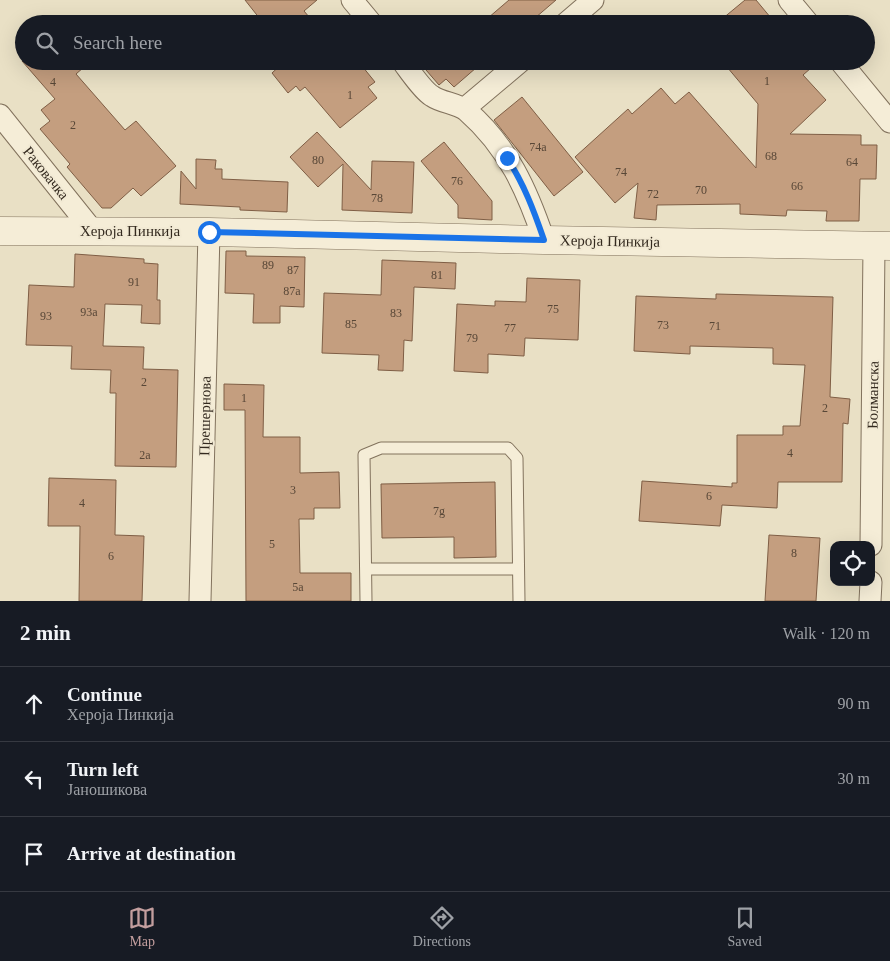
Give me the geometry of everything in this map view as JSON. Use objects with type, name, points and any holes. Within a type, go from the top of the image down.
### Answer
[{"type":"street","points":[[352,0],[364,15]]},
{"type":"street","points":[[576,15],[593,0]]},
{"type":"street","points":[[789,0],[802,15]]},
{"type":"street","points":[[409,70],[431,96],[464,109],[489,135],[520,178],[530,199],[544,240]]},
{"type":"street","points":[[464,109],[510,70]]},
{"type":"street","points":[[847,70],[890,122]]},
{"type":"street","name":"Раковачка","points":[[0,115],[93,231]]},
{"type":"street","name":"Хероја Пинкија","points":[[0,231],[209,232],[544,240],[882,245]]},
{"type":"street","name":"Прешернова","points":[[200,601],[209,232]]},
{"type":"street","name":"Болманска","points":[[871,541],[882,245]]},
{"type":"street","points":[[870,601],[871,586]]},
{"type":"lane","points":[[366,601],[364,455],[380,448],[508,448],[517,458],[519,601]]},
{"type":"lane","points":[[366,569],[518,569]]},
{"type":"building","points":[[245,0],[317,0],[304,11],[307,15],[257,15]]},
{"type":"building","points":[[509,0],[556,0],[538,15],[492,15]]},
{"type":"building","points":[[745,0],[756,0],[768,15],[727,15]]},
{"type":"building","points":[[30,70],[81,70],[76,74],[125,130],[136,121],[176,166],[141,196],[133,188],[111,208],[102,208],[67,167],[70,164],[40,129],[50,121],[41,110],[55,99]]},
{"type":"building","points":[[275,70],[365,70],[375,82],[368,87],[377,98],[340,128],[305,87],[300,91],[296,86],[288,93],[272,73]]},
{"type":"building","points":[[426,70],[474,70],[454,87],[446,79],[439,85]]},
{"type":"building","points":[[730,70],[809,70],[803,75],[826,100],[790,134],[861,135],[861,145],[877,145],[876,179],[860,179],[859,221],[826,221],[827,211],[787,210],[786,216],[740,214],[740,204],[657,205],[656,220],[634,218],[638,183],[615,203],[575,157],[628,109],[632,114],[661,88],[675,104],[689,92],[756,168],[758,104]]},
{"type":"building","points":[[522,97],[583,172],[554,196],[494,120]]},
{"type":"building","points":[[317,132],[371,190],[372,161],[414,162],[412,213],[342,210],[343,164],[318,187],[290,157]]},
{"type":"building","points":[[444,142],[492,201],[492,220],[458,218],[458,205],[421,161]]},
{"type":"building","points":[[196,159],[216,160],[215,169],[222,169],[222,179],[288,182],[287,212],[240,210],[240,207],[180,204],[181,171],[196,189]]},
{"type":"building","points":[[226,251],[246,251],[246,256],[305,257],[304,307],[280,306],[280,323],[253,323],[254,294],[225,293]]},
{"type":"building","points":[[75,254],[144,259],[144,263],[158,264],[157,300],[160,300],[160,324],[141,323],[142,305],[105,304],[103,346],[144,347],[143,369],[178,370],[176,467],[115,466],[116,393],[110,393],[111,370],[71,369],[72,346],[26,345],[29,285],[74,287]]},
{"type":"building","points":[[382,260],[456,263],[455,289],[414,287],[412,341],[404,340],[403,371],[378,370],[379,355],[322,353],[324,293],[381,295]]},
{"type":"building","points":[[527,278],[580,280],[578,340],[525,338],[524,356],[488,354],[488,373],[454,371],[457,304],[495,306],[495,301],[526,302]]},
{"type":"building","points":[[716,294],[833,297],[830,397],[850,399],[848,424],[843,423],[842,482],[778,482],[777,508],[722,505],[720,526],[639,521],[642,481],[732,487],[732,483],[737,483],[737,435],[783,435],[783,426],[800,426],[805,365],[773,364],[773,348],[690,346],[690,354],[634,351],[636,296],[716,299]]},
{"type":"building","points":[[224,384],[264,385],[263,437],[300,437],[300,473],[339,472],[340,508],[314,508],[314,519],[299,519],[300,573],[351,573],[351,601],[246,601],[245,410],[224,410]]},
{"type":"building","points":[[49,478],[116,480],[115,535],[144,536],[142,601],[79,601],[80,526],[48,526]]},
{"type":"building","points":[[495,482],[496,557],[454,558],[454,537],[382,538],[381,484]]},
{"type":"building","points":[[769,535],[820,538],[816,601],[765,601]]},
{"type":"route","points":[[209,232],[544,240],[530,199],[520,178],[507,158]]}]
